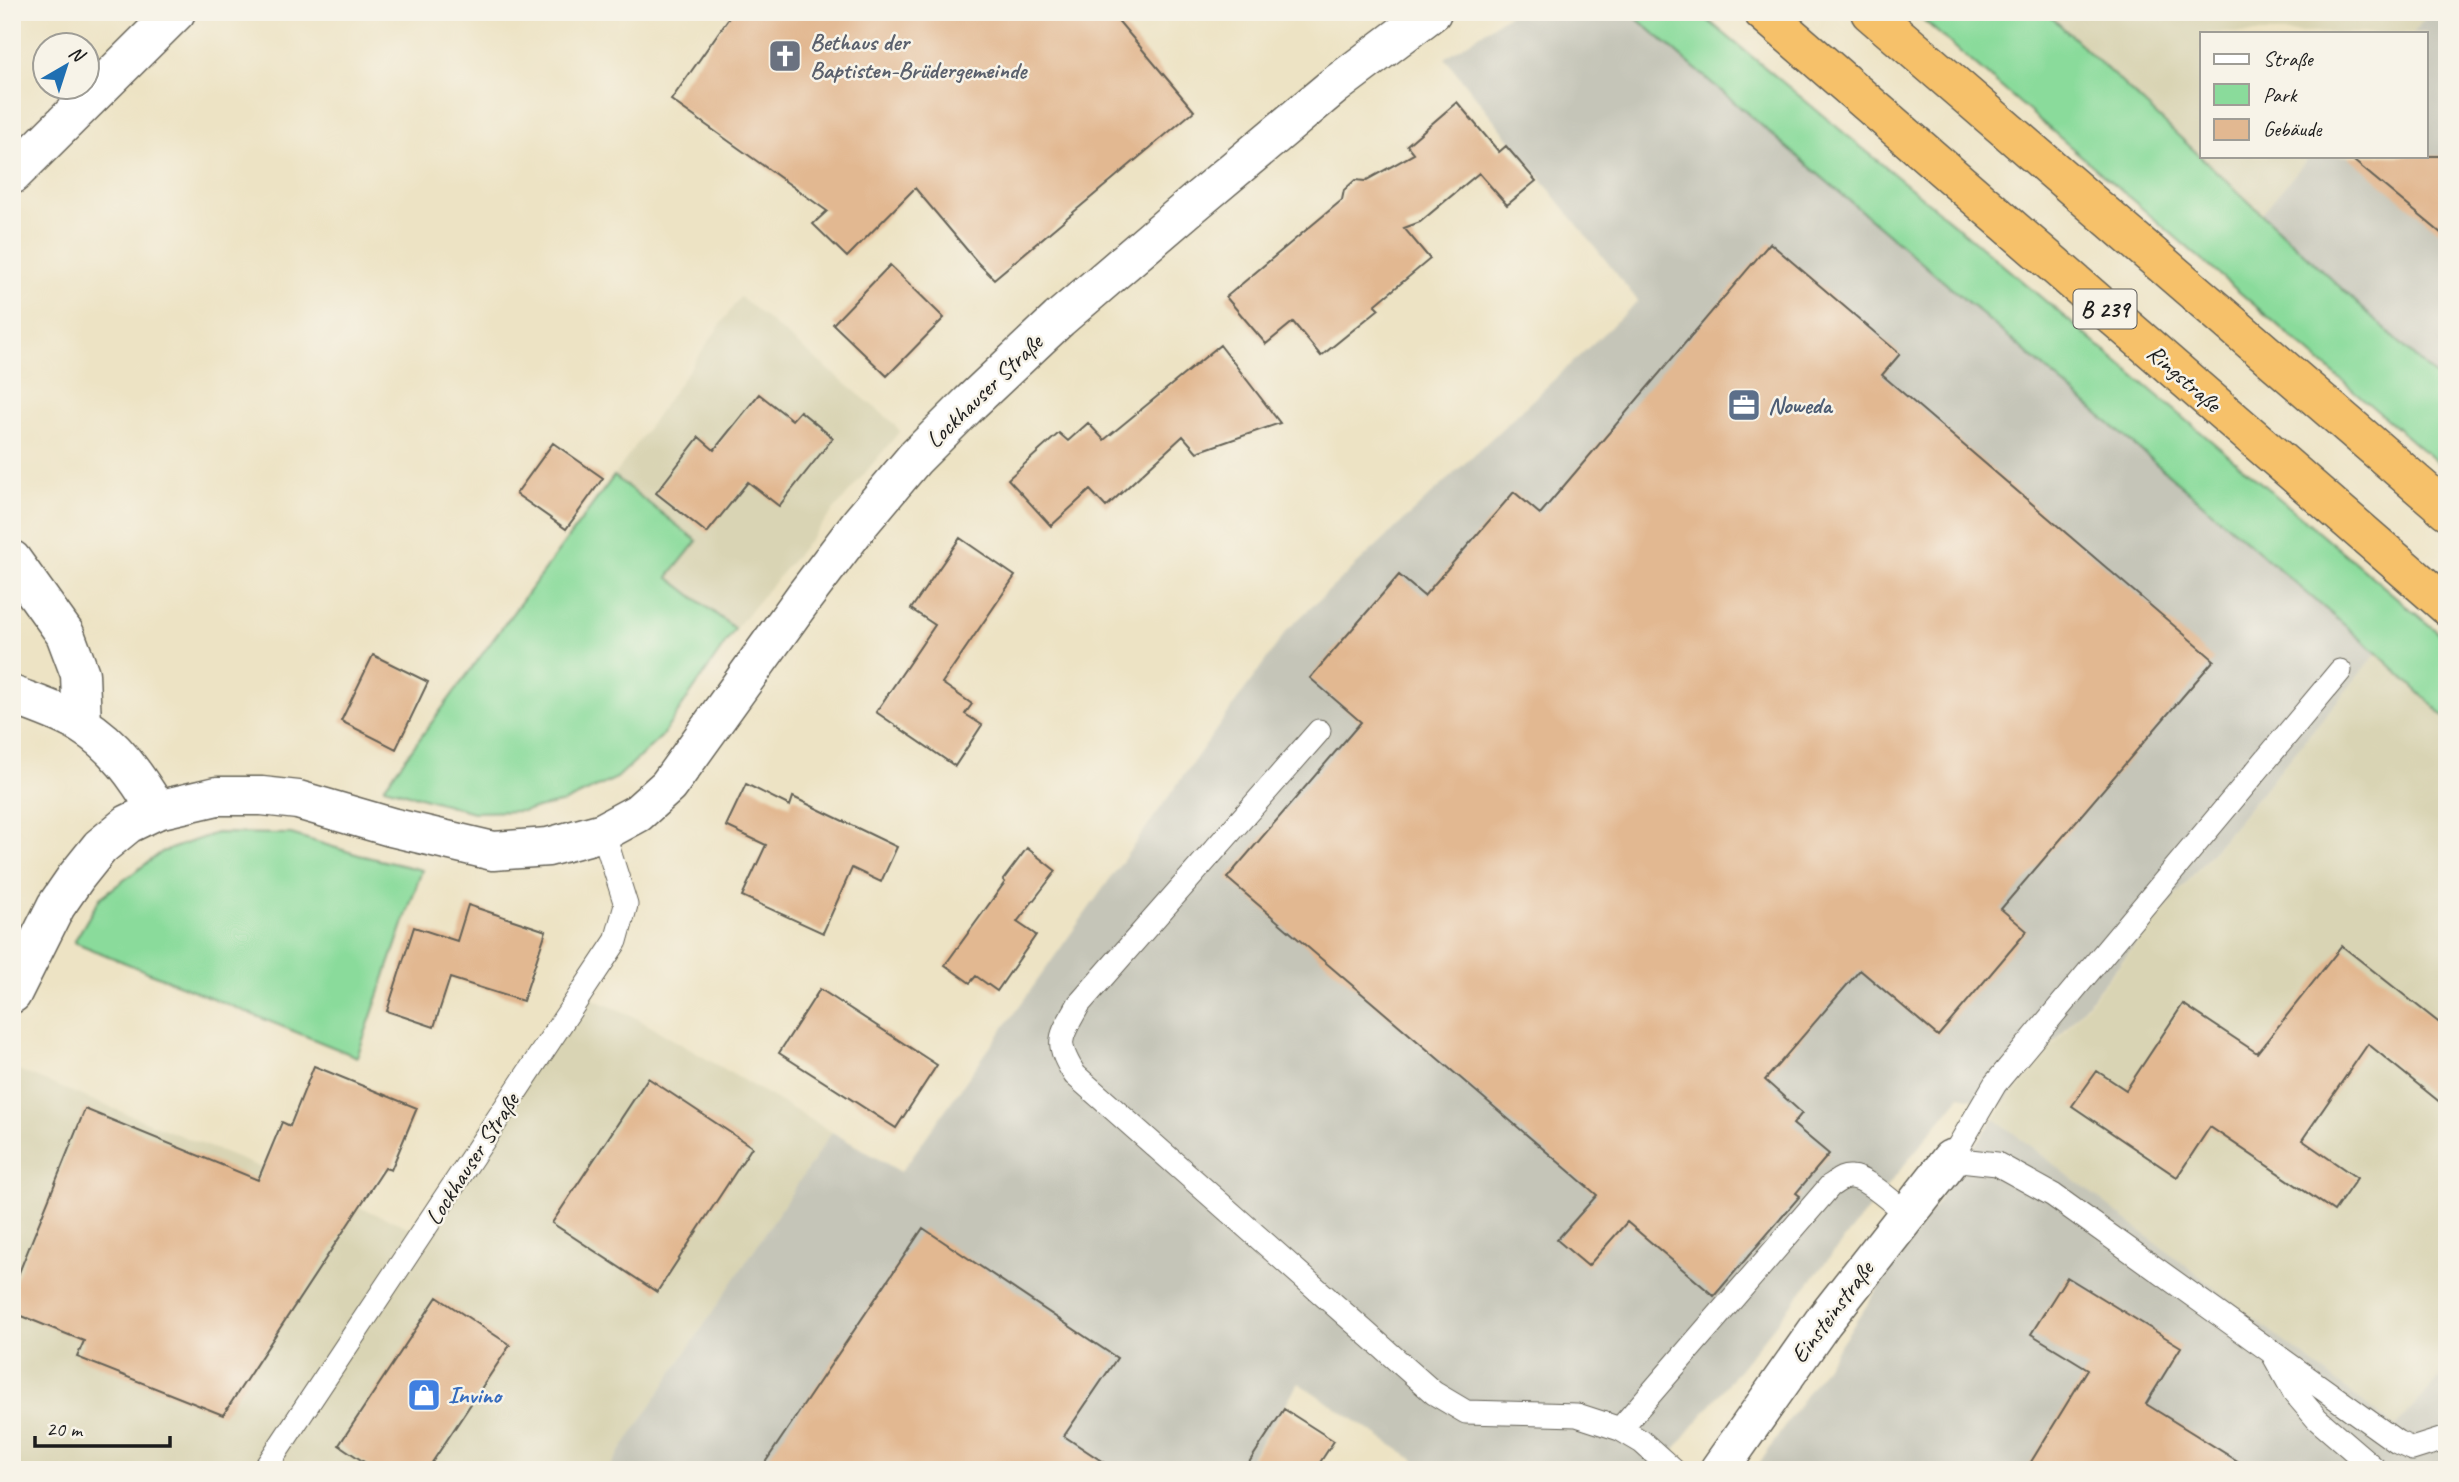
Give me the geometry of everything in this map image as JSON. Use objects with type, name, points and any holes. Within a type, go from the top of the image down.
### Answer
[{"type":"highway","name":"Ringstraße","points":[[1763,12],[2447,606]]},
{"type":"highway","name":"B 239","points":[[1870,12],[2447,510]]},
{"type":"street","points":[[12,175],[176,12]]},
{"type":"street","name":"Lockhauser Straße","points":[[12,994],[56,906],[76,877],[100,847],[128,824],[157,810],[217,796],[262,796],[298,800],[391,828],[493,851],[548,847],[603,832],[638,813],[668,786],[861,522],[914,460],[970,403],[1059,319],[1192,205],[1334,86],[1432,12]]},
{"type":"street","points":[[12,560],[65,634],[80,674],[82,725]]},
{"type":"street","points":[[12,695],[82,725],[114,750],[136,776],[157,810]]},
{"type":"street","name":"Einsteinstraße","points":[[1719,1470],[1823,1322],[1951,1159]]},
{"type":"lane","points":[[2340,671],[1995,1084],[1951,1159],[1997,1164],[2053,1195],[2398,1442],[2412,1449],[2447,1438]]},
{"type":"lane","points":[[1319,731],[1079,1003],[1062,1035],[1062,1054],[1075,1075],[1434,1393],[1466,1412],[1577,1415],[1620,1429],[1642,1442],[1673,1470]]},
{"type":"lane","name":"Lockhauser Straße","points":[[264,1470],[616,941],[626,905],[603,832]]},
{"type":"lane","points":[[1620,1429],[1830,1186],[1842,1178],[1852,1176],[1862,1179],[1908,1214]]},
{"type":"lane","points":[[2271,1351],[2294,1392],[2317,1419],[2376,1470]]},
{"type":"shaded area","points":[[1513,12],[1629,12],[2377,653],[2003,1105],[1960,1096],[1682,1440],[1661,1470],[1429,1470],[1299,1383],[1243,1470],[608,1470],[832,1132],[901,1172],[1288,629],[1638,301],[1445,58]]},
{"type":"shaded area","points":[[2046,12],[2430,12],[2414,32],[2200,32],[2200,155]]},
{"type":"shaded area","points":[[2430,12],[2447,12],[2447,387],[2262,213],[2308,158],[2428,158],[2428,32],[2414,32]]},
{"type":"shaded area","points":[[2203,158],[2308,158],[2262,213]]},
{"type":"shaded area","points":[[740,297],[900,431],[735,629],[668,577],[697,540],[614,476]]},
{"type":"shaded area","points":[[2377,653],[2447,719],[2447,1370],[2395,1427],[1994,1118]]},
{"type":"shaded area","points":[[574,991],[631,1015],[832,1132],[608,1470],[12,1470],[12,1074],[15,1069],[411,1228]]},
{"type":"shaded area","points":[[1994,1118],[2395,1427],[2447,1370],[2447,1470],[1755,1470]]},
{"type":"green space","points":[[1629,12],[1698,12],[1959,228],[2447,640],[2447,719],[2377,653]]},
{"type":"green space","points":[[1914,12],[2046,12],[2447,387],[2447,471]]},
{"type":"green space","points":[[614,476],[697,541],[668,577],[735,629],[661,737],[617,778],[565,802],[523,811],[473,812],[384,787]]},
{"type":"green space","points":[[216,833],[291,834],[359,855],[422,870],[357,1057],[74,942],[100,898],[162,852]]},
{"type":"building","points":[[733,12],[1111,12],[1194,111],[994,279],[915,188],[847,257],[813,224],[827,211],[671,100]]},
{"type":"building","points":[[1457,102],[1499,152],[1506,146],[1536,181],[1507,205],[1479,173],[1420,222],[1404,228],[1430,259],[1375,305],[1379,309],[1321,356],[1293,322],[1266,344],[1226,297],[1342,200],[1344,190],[1355,180],[1365,181],[1414,154],[1407,145]]},
{"type":"building","points":[[2447,156],[2447,238],[2350,158]]},
{"type":"building","points":[[1770,243],[1900,354],[1882,375],[2214,660],[2001,909],[2027,931],[1938,1036],[1860,970],[1765,1080],[1802,1113],[1793,1124],[1829,1154],[1796,1193],[1800,1196],[1714,1296],[1627,1222],[1588,1266],[1557,1240],[1597,1195],[1227,878],[1361,722],[1310,678],[1399,575],[1424,596],[1514,492],[1540,514]]},
{"type":"building","points":[[890,265],[944,318],[887,376],[833,324]]},
{"type":"building","points":[[1220,345],[1280,423],[1197,452],[1183,436],[1106,507],[1090,490],[1051,526],[1008,479],[1059,433],[1068,441],[1088,423],[1104,440]]},
{"type":"building","points":[[759,394],[792,420],[800,411],[833,438],[779,506],[748,482],[707,533],[656,493],[699,437],[714,450]]},
{"type":"building","points":[[553,443],[603,478],[566,529],[516,494]]},
{"type":"building","points":[[960,538],[1015,576],[942,683],[972,704],[965,714],[982,725],[955,766],[876,712],[935,625],[911,609]]},
{"type":"building","points":[[373,655],[428,682],[396,749],[341,721]]},
{"type":"building","points":[[746,784],[790,806],[793,797],[897,847],[881,882],[852,868],[823,933],[742,896],[766,845],[726,826]]},
{"type":"building","points":[[1027,848],[1056,871],[1017,922],[1036,935],[997,991],[976,976],[970,983],[945,965]]},
{"type":"building","points":[[468,905],[546,931],[523,1001],[450,978],[434,1027],[387,1011],[414,927],[457,941]]},
{"type":"building","points":[[2342,946],[2447,1029],[2447,1108],[2368,1044],[2302,1140],[2357,1178],[2334,1211],[2210,1127],[2177,1177],[2072,1106],[2097,1071],[2126,1090],[2183,1004],[2257,1053]]},
{"type":"building","points":[[820,989],[937,1065],[896,1128],[779,1053]]},
{"type":"building","points":[[314,1066],[417,1108],[391,1170],[385,1168],[223,1415],[77,1357],[84,1341],[12,1312],[12,1290],[85,1109],[258,1180],[282,1122],[290,1126]]},
{"type":"building","points":[[648,1078],[752,1147],[657,1292],[552,1223]]},
{"type":"building","points":[[923,1228],[1117,1358],[1064,1436],[1115,1470],[760,1470]]},
{"type":"building","points":[[2067,1277],[2181,1347],[2146,1404],[2252,1470],[2026,1470],[2088,1369],[2031,1334]]},
{"type":"building","name":"Invino","points":[[437,1297],[510,1345],[427,1470],[376,1470],[339,1445]]},
{"type":"building","points":[[1284,1409],[1334,1441],[1315,1470],[1244,1470]]},
{"type":"place","name":"Bethaus der Baptisten-Brüdergemeinde","points":[[785,56]]},
{"type":"place","name":"Noweda","points":[[1744,405]]},
{"type":"place","name":"Invino","points":[[424,1395]]}]
